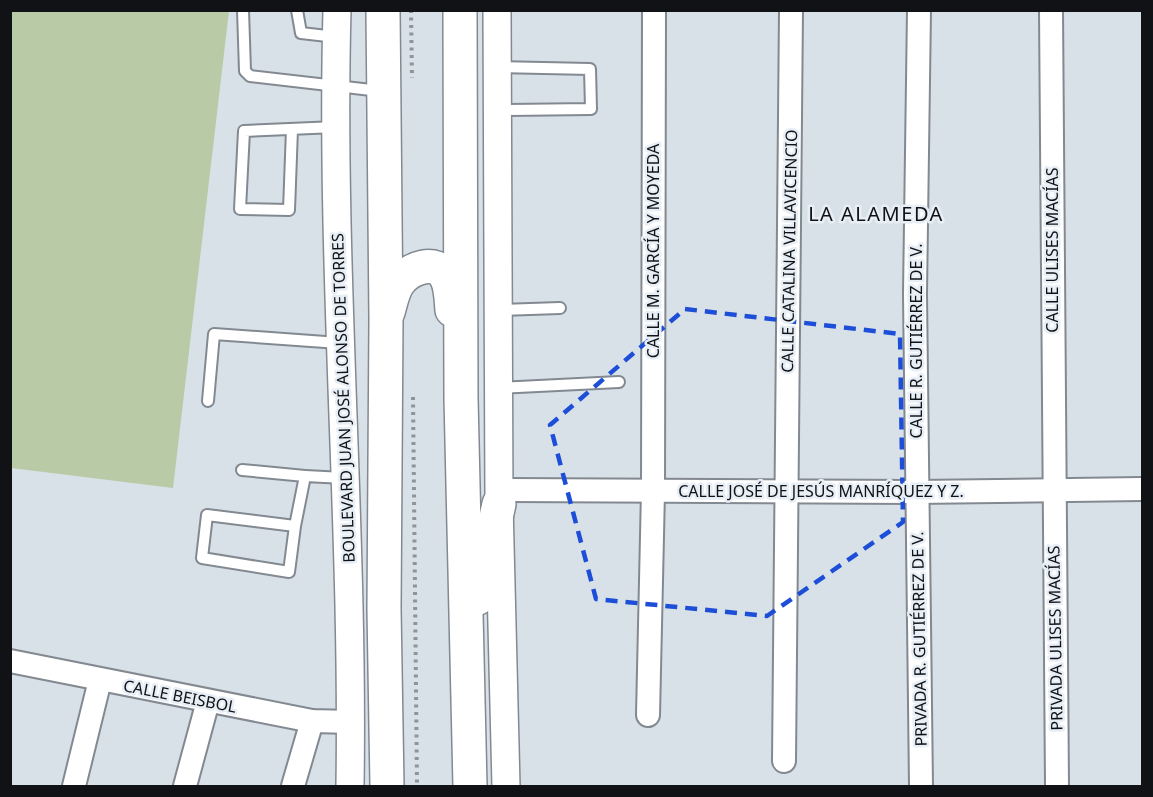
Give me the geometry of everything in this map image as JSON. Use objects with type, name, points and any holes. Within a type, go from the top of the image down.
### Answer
[{"type":"main road","points":[[382,10],[398,86],[386,320],[384,609],[387,786]]},
{"type":"main road","points":[[460,10],[461,398],[471,786]]},
{"type":"main road","points":[[386,320],[398,282],[412,270],[424,266],[443,272],[448,280],[451,297],[454,357],[461,398]]},
{"type":"main road","points":[[466,653],[499,497]]},
{"type":"main road","points":[[384,609],[394,645],[402,786]]},
{"type":"street","points":[[497,10],[499,497],[506,786]]},
{"type":"street","name":"CALLE M. GARCÍA Y MOYEDA","points":[[648,715],[653,491],[654,10]]},
{"type":"street","name":"CALLE CATALINA VILLAVICENCIO","points":[[784,761],[791,10]]},
{"type":"street","name":"CALLE R. GUTIÉRREZ DE V.","points":[[916,492],[915,283],[918,10]]},
{"type":"street","name":"CALLE ULISES MACÍAS","points":[[1051,10],[1054,490]]},
{"type":"street","name":"BOULEVARD JUAN JOSÉ ALONSO DE TORRES","points":[[336,24],[336,127],[347,478],[350,786]]},
{"type":"street","name":"CALLE JOSÉ DE JESÚS MANRÍQUEZ Y Z.","points":[[499,497],[653,491],[916,492],[1143,489]]},
{"type":"street","name":"PRIVADA ULISES MACÍAS","points":[[1054,490],[1057,786]]},
{"type":"street","name":"PRIVADA R. GUTIÉRREZ DE V.","points":[[916,492],[921,786]]},
{"type":"street","points":[[349,609],[372,606],[384,609]]},
{"type":"street","name":"CALLE BEISBOL","points":[[10,661],[312,721],[351,722]]},
{"type":"street","points":[[74,786],[100,680]]},
{"type":"street","points":[[185,786],[208,701]]},
{"type":"street","points":[[293,786],[312,721]]},
{"type":"lane","points":[[243,10],[245,71],[250,76],[336,88],[398,86]]},
{"type":"lane","points":[[297,10],[301,33],[336,24]]},
{"type":"lane","points":[[497,110],[591,109],[590,69],[498,67]]},
{"type":"lane","points":[[292,129],[289,210],[240,209],[244,131],[336,127]]},
{"type":"lane","points":[[498,310],[560,308]]},
{"type":"lane","points":[[208,401],[214,334],[342,343]]},
{"type":"lane","points":[[499,388],[619,382]]},
{"type":"lane","points":[[242,470],[347,478]]},
{"type":"lane","points":[[296,526],[207,515],[202,558],[290,572],[305,476]]},
{"type":"path","points":[[398,86],[411,10]]},
{"type":"path","points":[[413,387],[417,786]]},
{"type":"highlighted area","points":[[685,309],[900,334],[903,522],[767,616],[596,599],[550,425]]},
{"type":"green space","points":[[11,10],[229,11],[173,488],[11,468]]},
{"type":"district","name":"LA ALAMEDA","points":[[876,214]]}]
